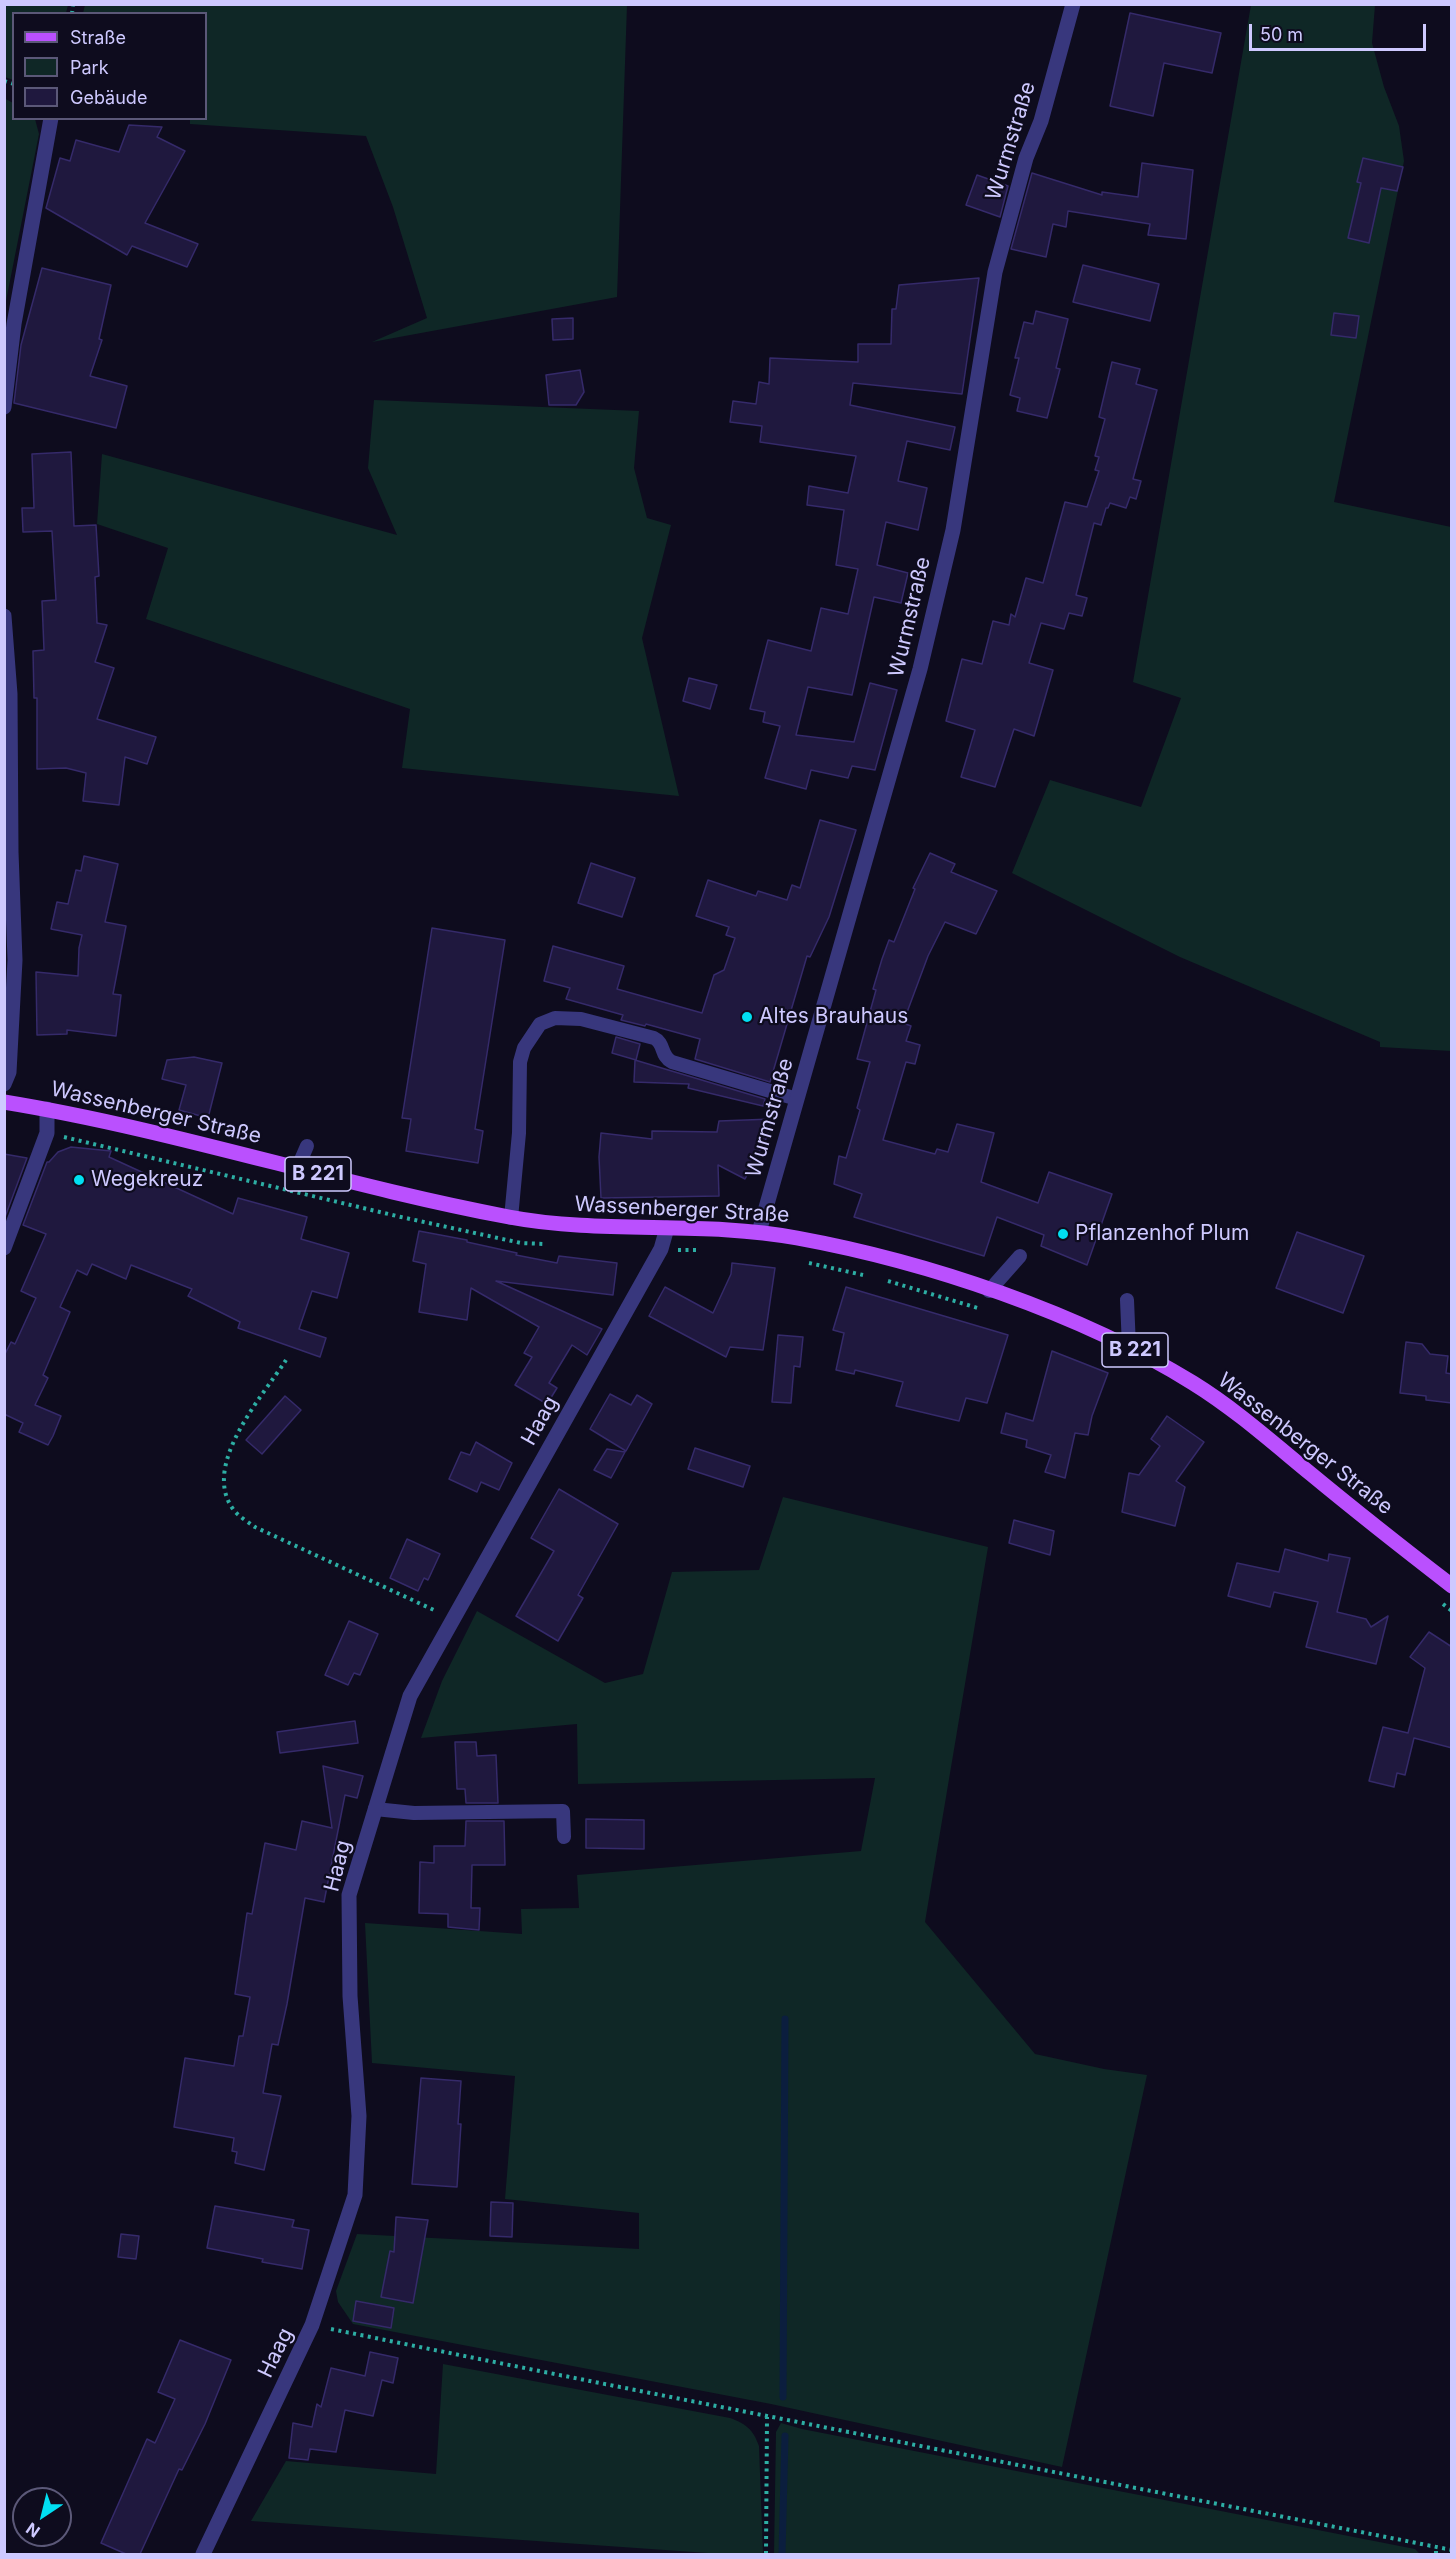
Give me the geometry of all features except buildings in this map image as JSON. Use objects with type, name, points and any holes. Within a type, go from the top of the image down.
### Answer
[{"type":"main road","name":"Wassenberger Straße","points":[[4,1102],[113,1122],[395,1193],[511,1218],[591,1226],[759,1232],[855,1251],[989,1290],[1097,1332],[1195,1384],[1234,1411],[1452,1586]]},
{"type":"street","name":"Wurmstraße","points":[[759,1232],[920,669],[952,530],[995,272],[1026,158],[1041,122],[1073,4]]},
{"type":"street","points":[[4,407],[14,324],[51,120]]},
{"type":"street","points":[[4,616],[10,694],[11,852],[15,960],[9,1072],[4,1084]]},
{"type":"street","points":[[4,1248],[47,1133],[47,1109]]},
{"type":"street","name":"Haag","points":[[203,2554],[312,2325],[356,2194],[359,2116],[350,1996],[349,1895],[410,1696],[661,1249],[667,1228]]},
{"type":"lane","points":[[511,1218],[519,1133],[520,1062],[524,1048],[540,1024],[555,1018],[581,1020],[654,1038],[660,1042],[665,1057],[672,1062],[797,1099]]},
{"type":"lane","points":[[297,1168],[307,1146]]},
{"type":"lane","points":[[989,1290],[1020,1256]]},
{"type":"lane","points":[[1127,1299],[1129,1347]]},
{"type":"lane","points":[[375,1809],[414,1813],[563,1811],[564,1837]]},
{"type":"path","points":[[47,1133],[401,1217],[521,1243],[556,1244]]},
{"type":"path","points":[[661,1249],[704,1250]]},
{"type":"path","points":[[803,1261],[870,1276]]},
{"type":"path","points":[[882,1279],[989,1312]]},
{"type":"path","points":[[286,1360],[234,1440],[224,1466],[224,1491],[233,1511],[255,1527],[453,1619]]},
{"type":"path","points":[[1434,1598],[1452,1611]]},
{"type":"path","points":[[312,2325],[767,2418],[1074,2474],[1452,2550]]},
{"type":"path","points":[[766,2554],[767,2418]]},
{"type":"path","points":[[1436,2547],[1436,2554]]},
{"type":"green space","points":[[5,4],[68,5],[66,12],[12,12],[12,80],[5,77]]},
{"type":"green space","points":[[85,5],[627,5],[617,297],[372,342],[427,318],[393,207],[366,136],[190,124],[190,120],[207,120],[207,12],[83,12]]},
{"type":"green space","points":[[1251,5],[1375,5],[1372,43],[1384,87],[1399,126],[1404,161],[1334,502],[1451,527],[1451,1051],[1380,1047],[1380,1042],[1180,957],[1012,873],[1050,780],[1141,807],[1181,698],[1133,682]]},
{"type":"green space","points":[[4,98],[12,102],[12,120],[35,120],[39,134],[5,306]]},
{"type":"green space","points":[[374,400],[639,411],[634,468],[647,518],[671,525],[642,638],[679,796],[402,768],[410,709],[146,619],[168,548],[97,524],[102,454],[397,535],[368,468]]},
{"type":"green space","points":[[783,1497],[988,1547],[925,1922],[1035,2054],[1104,2069],[1147,2075],[1062,2467],[771,2404],[353,2324],[338,2302],[336,2291],[357,2234],[639,2249],[639,2213],[505,2199],[515,2076],[372,2063],[365,1923],[522,1934],[521,1909],[579,1908],[577,1875],[861,1851],[875,1778],[578,1784],[577,1724],[421,1738],[442,1681],[477,1611],[605,1683],[643,1674],[672,1572],[759,1570]]},
{"type":"green space","points":[[443,2364],[730,2418],[740,2423],[751,2431],[759,2446],[763,2554],[722,2554],[251,2521],[286,2461],[436,2474]]},
{"type":"green space","points":[[781,2423],[1415,2549],[1420,2554],[774,2554],[776,2432]]},
{"type":"waterway","points":[[783,2397],[785,2019]]},
{"type":"waterway","points":[[782,2554],[785,2436]]},
{"type":"place","name":"Altes Brauhaus","points":[[747,1017]]},
{"type":"place","name":"Wegekreuz","points":[[79,1180]]},
{"type":"place","name":"Pflanzenhof Plum","points":[[1063,1234]]}]
